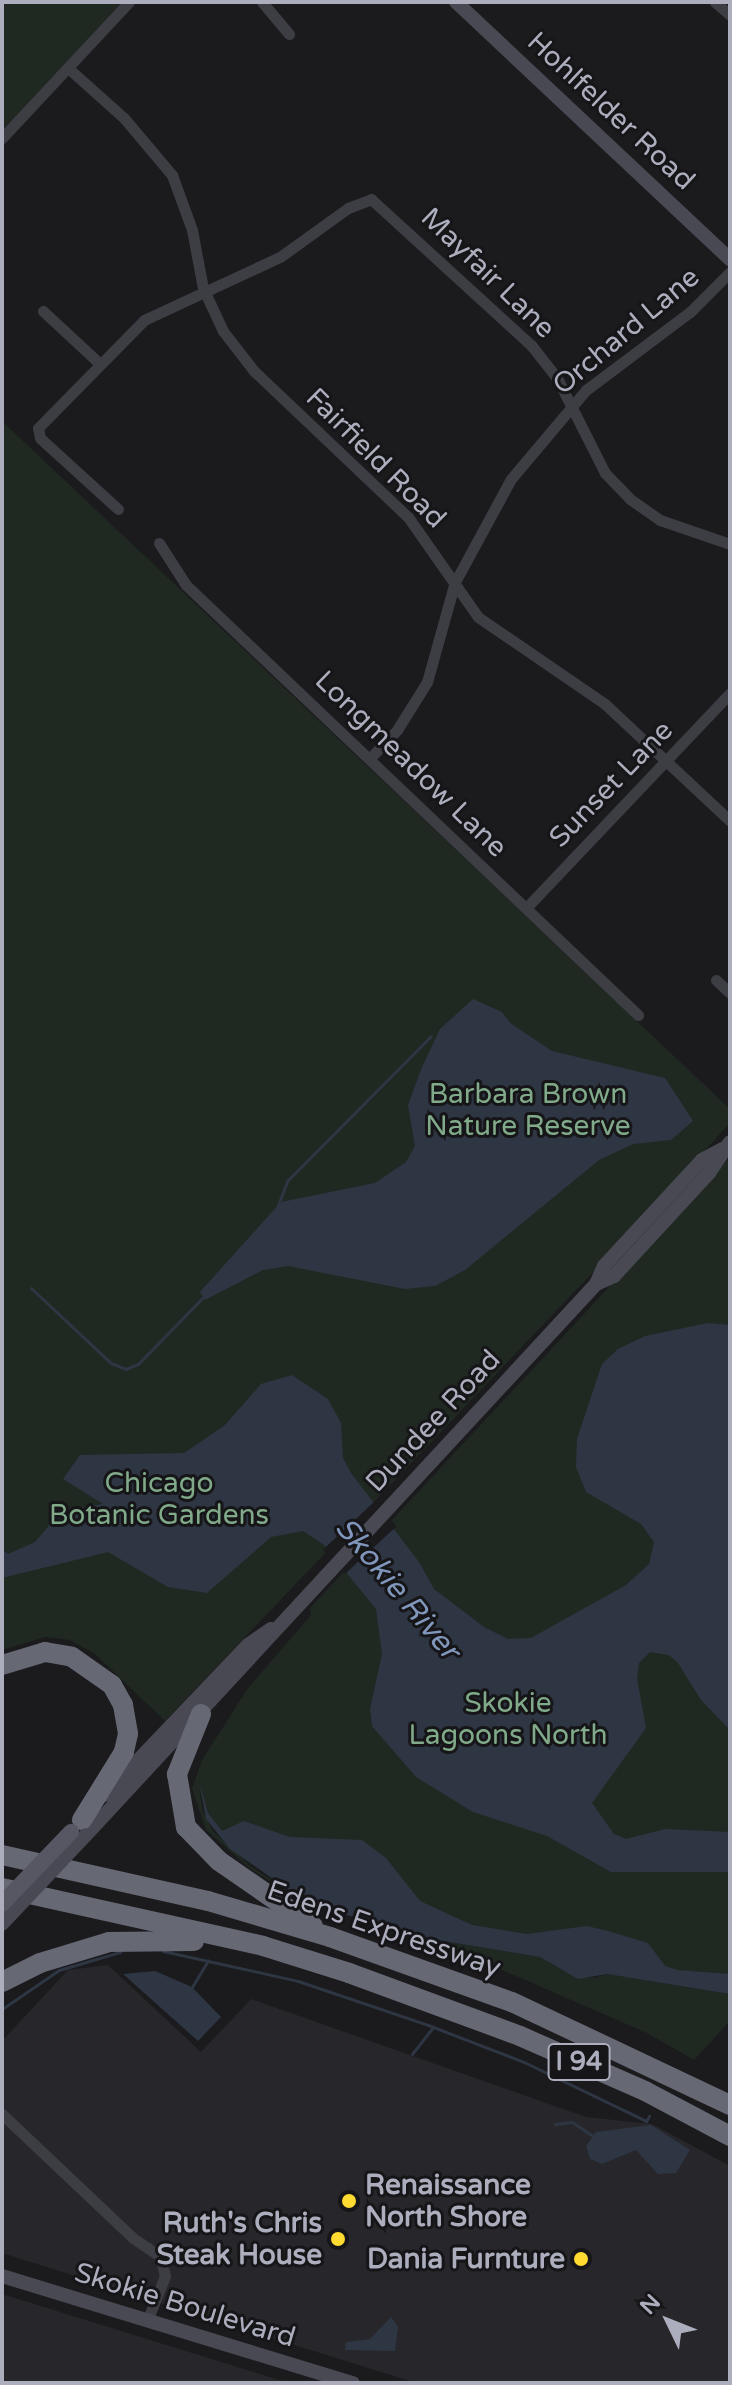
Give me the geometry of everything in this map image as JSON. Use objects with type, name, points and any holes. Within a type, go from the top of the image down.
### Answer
[{"type":"highway","points":[[2,1665],[45,1652],[72,1657],[112,1685],[123,1705],[128,1734],[124,1752],[80,1829]]},
{"type":"highway","points":[[201,1714],[177,1774],[186,1827],[219,1861],[330,1937]]},
{"type":"highway","name":"Edens Expressway","points":[[2,1855],[208,1901],[330,1937],[512,2002],[730,2105]]},
{"type":"highway","name":"Edens Expressway","points":[[2,1888],[263,1946],[520,2036],[645,2091],[730,2136]]},
{"type":"highway","points":[[2,1982],[40,1963],[109,1942],[157,1938],[263,1946]]},
{"type":"main road","name":"Hohlfelder Road","points":[[456,2],[730,259]]},
{"type":"main road","name":"Dundee Road","points":[[2,1904],[201,1714],[259,1652],[275,1627],[596,1284],[614,1276],[709,1173],[727,1145]]},
{"type":"main road","name":"Dundee Road","points":[[2,1924],[80,1829],[248,1645],[275,1627]]},
{"type":"main road","name":"Skokie Boulevard","points":[[2,2276],[324,2379],[353,2383]]},
{"type":"street","points":[[2,138],[129,2]]},
{"type":"street","points":[[262,2],[289,34]]},
{"type":"street","points":[[715,2],[730,15]]},
{"type":"street","name":"Fairfield Road","points":[[68,68],[124,118],[172,175],[192,230],[203,288],[223,331],[254,371],[398,506],[492,630],[568,674],[730,821]]},
{"type":"street","name":"Mayfair Lane","points":[[203,288],[280,257],[348,208],[371,199],[531,345],[570,406],[605,473],[630,499],[660,520],[730,544]]},
{"type":"street","name":"Orchard Lane","points":[[370,758],[397,730],[427,682],[455,582],[504,490],[570,406],[609,370],[690,312],[730,272]]},
{"type":"street","points":[[118,509],[38,433],[99,363],[144,320],[203,288]]},
{"type":"street","points":[[43,311],[99,363]]},
{"type":"street","name":"Longmeadow Lane","points":[[159,543],[177,576],[638,1015]]},
{"type":"street","name":"Sunset Lane","points":[[527,907],[730,693]]},
{"type":"street","points":[[716,980],[730,993]]},
{"type":"street","points":[[2,2114],[133,2238],[160,2256],[165,2276],[147,2321]]},
{"type":"shaded area","points":[[108,1965],[201,2052],[251,1999],[586,2117],[652,2124],[730,2166],[730,2383],[416,2383],[2,2253],[2,2041],[68,1970]]},
{"type":"shaded area","points":[[2,2294],[289,2383],[2,2383]]},
{"type":"green space","points":[[2,2],[122,2],[2,131]]},
{"type":"green space","points":[[2,421],[730,1109],[730,1123],[601,1264],[165,1721],[95,1654],[70,1640],[45,1637],[2,1650]]},
{"type":"green space","name":"Skokie Lagoons North","points":[[730,1157],[730,1982],[671,1973],[614,1953],[441,1935],[307,1898],[226,1840],[206,1815],[199,1788],[203,1811],[213,1831],[250,1866],[302,1899],[253,1871],[206,1830],[192,1789],[202,1760],[248,1688],[311,1615],[310,1608]]},
{"type":"green space","points":[[431,1939],[540,1957],[562,1970],[593,1978],[607,1974],[730,1994],[730,2021],[694,2060],[647,2033]]},
{"type":"water","points":[[473,999],[502,1012],[510,1023],[552,1051],[665,1078],[693,1121],[671,1140],[633,1144],[599,1160],[465,1270],[435,1286],[405,1289],[288,1266],[263,1270],[205,1300],[200,1292],[281,1202],[375,1183],[406,1162],[415,1146],[408,1105],[422,1067],[440,1029]]},
{"type":"water","name":"Skokie River","points":[[708,1323],[730,1325],[730,1730],[701,1700],[678,1663],[669,1655],[650,1652],[639,1663],[637,1678],[646,1728],[592,1803],[614,1834],[626,1839],[665,1829],[730,1832],[730,1872],[611,1872],[547,1836],[473,1812],[416,1777],[372,1726],[370,1709],[382,1654],[376,1609],[324,1545],[303,1531],[271,1537],[207,1593],[168,1587],[108,1552],[2,1578],[2,1549],[8,1554],[35,1542],[62,1510],[103,1504],[63,1479],[80,1455],[184,1453],[224,1426],[261,1384],[292,1375],[328,1399],[341,1423],[343,1458],[351,1473],[419,1562],[434,1589],[484,1627],[508,1639],[531,1638],[626,1585],[649,1564],[654,1542],[641,1524],[586,1492],[576,1467],[577,1439],[602,1364],[618,1349],[645,1336]]},
{"type":"water","points":[[200,1784],[208,1813],[222,1831],[244,1821],[290,1837],[362,1840],[386,1858],[420,1901],[472,1925],[527,1934],[587,1926],[608,1931],[648,1943],[665,1966],[677,1970],[730,1974],[730,1994],[607,1974],[578,1979],[540,1957],[431,1939],[329,1910],[302,1899],[230,1849],[206,1819]]},
{"type":"water","points":[[155,1971],[192,1987],[221,2017],[198,2041],[123,1974]]},
{"type":"water","points":[[651,2125],[690,2150],[676,2173],[658,2174],[636,2150],[602,2164],[590,2159],[586,2146],[596,2132]]},
{"type":"water","points":[[391,2317],[398,2327],[395,2351],[345,2350],[346,2342],[370,2339]]},
{"type":"pier","points":[[374,1502],[397,1526],[345,1574],[323,1550]]},
{"type":"waterway","points":[[278,1205],[287,1181],[431,1036]]},
{"type":"waterway","points":[[31,1288],[111,1363],[126,1369],[138,1364],[205,1295]]},
{"type":"waterway","points":[[163,1951],[298,1981],[428,2025],[524,2062],[646,2121],[649,2116]]},
{"type":"waterway","points":[[2,2009],[59,1970],[120,1952]]},
{"type":"waterway","points":[[192,1987],[208,1960]]},
{"type":"waterway","points":[[412,2054],[433,2027]]},
{"type":"waterway","points":[[555,2124],[572,2122],[594,2137]]},
{"type":"place","name":"Renaissance North Shore","points":[[349,2201]]},
{"type":"place","name":"Ruth's Chris Steak House","points":[[338,2239]]},
{"type":"place","name":"Dania Furnture","points":[[581,2259]]},
{"type":"park label","name":"Barbara Brown Nature Reserve","points":[[528,1110]]},
{"type":"park label","name":"Chicago Botanic Gardens","points":[[159,1499]]}]
